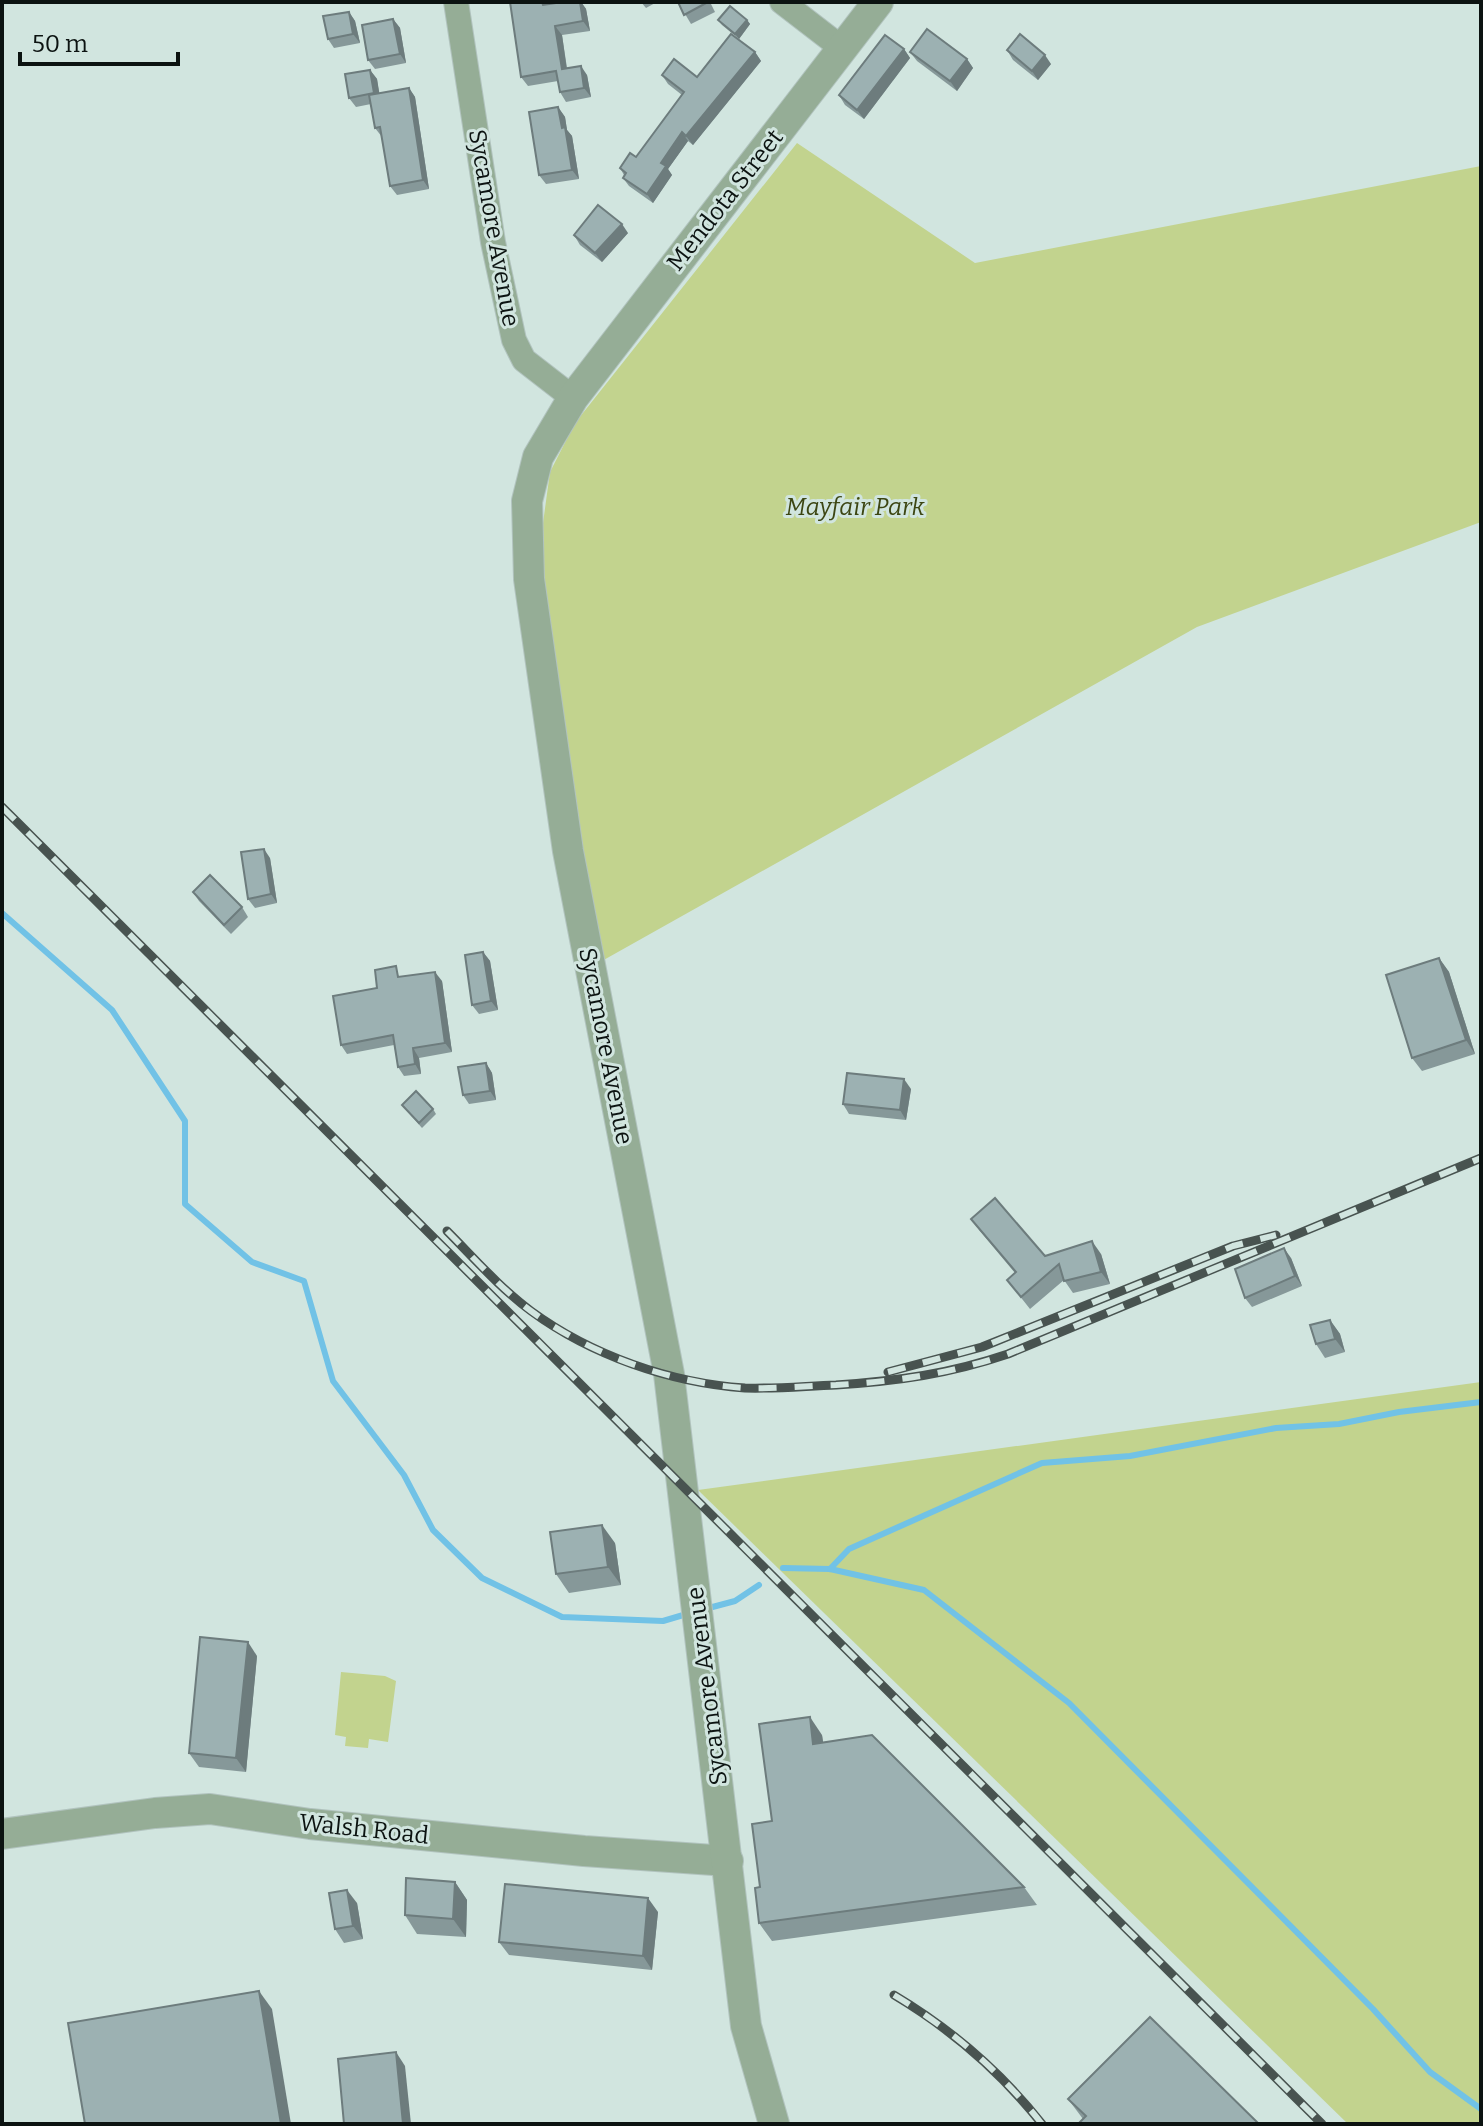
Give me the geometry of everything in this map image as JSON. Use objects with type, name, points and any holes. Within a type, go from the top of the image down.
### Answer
[{"type":"street","name":"Sycamore Avenue","points":[[456,2],[493,242],[514,340],[524,360],[573,398],[538,457],[527,501],[529,579],[568,851],[669,1374],[746,2026],[774,2124]]},
{"type":"street","points":[[782,2],[843,49]]},
{"type":"street","name":"Mendota Street","points":[[573,398],[878,2]]},
{"type":"street","name":"Walsh Road","points":[[2,1834],[155,1813],[210,1809],[310,1824],[584,1851],[728,1861]]},
{"type":"green space","name":"Mayfair Park","points":[[797,143],[975,263],[1481,166],[1481,522],[1197,627],[593,966],[540,545],[550,472],[575,423]]},
{"type":"green space","points":[[1481,1382],[1481,2124],[1348,2124],[698,1490]]},
{"type":"green space","points":[[341,1672],[385,1676],[396,1681],[388,1742],[369,1739],[368,1748],[345,1746],[346,1737],[335,1735]]},
{"type":"building","points":[[510,2],[542,2],[543,5],[580,2],[583,21],[555,26],[562,69],[581,66],[584,88],[560,92],[556,71],[521,77]]},
{"type":"building","points":[[678,2],[708,2],[684,15]]},
{"type":"building","points":[[730,6],[747,20],[735,34],[718,20]]},
{"type":"building","points":[[349,12],[353,34],[328,39],[323,16]]},
{"type":"building","points":[[393,19],[400,54],[368,60],[362,25]]},
{"type":"building","points":[[927,29],[967,59],[950,81],[910,52]]},
{"type":"building","points":[[731,34],[755,52],[686,136],[682,132],[661,163],[666,166],[647,194],[623,178],[626,173],[620,168],[630,153],[636,157],[684,92],[662,75],[674,59],[697,77]]},
{"type":"building","points":[[1020,34],[1045,55],[1032,71],[1007,50]]},
{"type":"building","points":[[885,35],[904,49],[857,110],[839,95]]},
{"type":"building","points":[[370,70],[374,93],[349,98],[345,74]]},
{"type":"building","points":[[409,88],[423,180],[390,186],[380,127],[375,128],[369,95]]},
{"type":"building","points":[[558,107],[562,128],[565,127],[572,170],[539,175],[529,112]]},
{"type":"building","points":[[598,205],[622,224],[595,253],[574,235]]},
{"type":"building","points":[[264,849],[271,894],[248,899],[241,852]]},
{"type":"building","points":[[210,875],[242,907],[224,925],[193,892]]},
{"type":"building","points":[[483,952],[491,1001],[472,1005],[465,955]]},
{"type":"building","points":[[1439,958],[1466,1040],[1412,1058],[1386,975]]},
{"type":"building","points":[[396,966],[398,977],[435,972],[445,1043],[413,1048],[415,1064],[398,1067],[393,1035],[341,1045],[333,996],[377,988],[375,970]]},
{"type":"building","points":[[486,1063],[490,1091],[463,1095],[458,1067]]},
{"type":"building","points":[[847,1073],[904,1079],[900,1110],[843,1104]]},
{"type":"building","points":[[416,1091],[433,1109],[419,1123],[402,1105]]},
{"type":"building","points":[[995,1198],[1045,1256],[1092,1241],[1101,1272],[1064,1281],[1059,1264],[1021,1297],[1007,1280],[1016,1272],[971,1219]]},
{"type":"building","points":[[1284,1248],[1295,1276],[1245,1298],[1235,1269]]},
{"type":"building","points":[[1330,1320],[1335,1339],[1316,1344],[1310,1325]]},
{"type":"building","points":[[602,1525],[608,1567],[556,1574],[550,1532]]},
{"type":"building","points":[[200,1637],[248,1642],[236,1758],[189,1753]]},
{"type":"building","points":[[810,1717],[813,1744],[872,1735],[1024,1887],[759,1923],[755,1888],[760,1887],[752,1824],[772,1821],[759,1724]]},
{"type":"building","points":[[406,1878],[455,1882],[453,1919],[405,1915]]},
{"type":"building","points":[[505,1884],[648,1898],[643,1956],[499,1942]]},
{"type":"building","points":[[347,1890],[353,1926],[335,1929],[329,1893]]},
{"type":"building","points":[[259,1991],[281,2124],[85,2124],[68,2023]]},
{"type":"building","points":[[1150,2017],[1259,2124],[1078,2124],[1086,2116],[1068,2099]]},
{"type":"building","points":[[396,2052],[403,2124],[344,2124],[338,2059]]},
{"type":"waterway","points":[[2,913],[112,1010],[185,1121],[185,1204],[252,1262],[304,1281],[333,1381],[404,1475],[433,1530],[482,1578],[562,1617],[663,1621],[690,1613]]},
{"type":"waterway","points":[[830,1569],[849,1549],[1042,1463],[1130,1456],[1276,1428],[1339,1424],[1399,1412],[1481,1402]]},
{"type":"waterway","points":[[783,1568],[830,1569],[924,1590],[1069,1703],[1373,2009],[1430,2072],[1481,2109]]},
{"type":"waterway","points":[[705,1609],[735,1601],[759,1585]]},
{"type":"railway","points":[[2,807],[1322,2124]]},
{"type":"railway","points":[[447,1231],[498,1283],[531,1311],[579,1341],[632,1364],[688,1380],[745,1388],[836,1385],[923,1376],[1008,1354],[1481,1158]]},
{"type":"railway","points":[[888,1372],[982,1347],[1233,1246],[1276,1235]]},
{"type":"railway","points":[[894,1995],[974,2053],[1010,2087],[1042,2124]]}]
